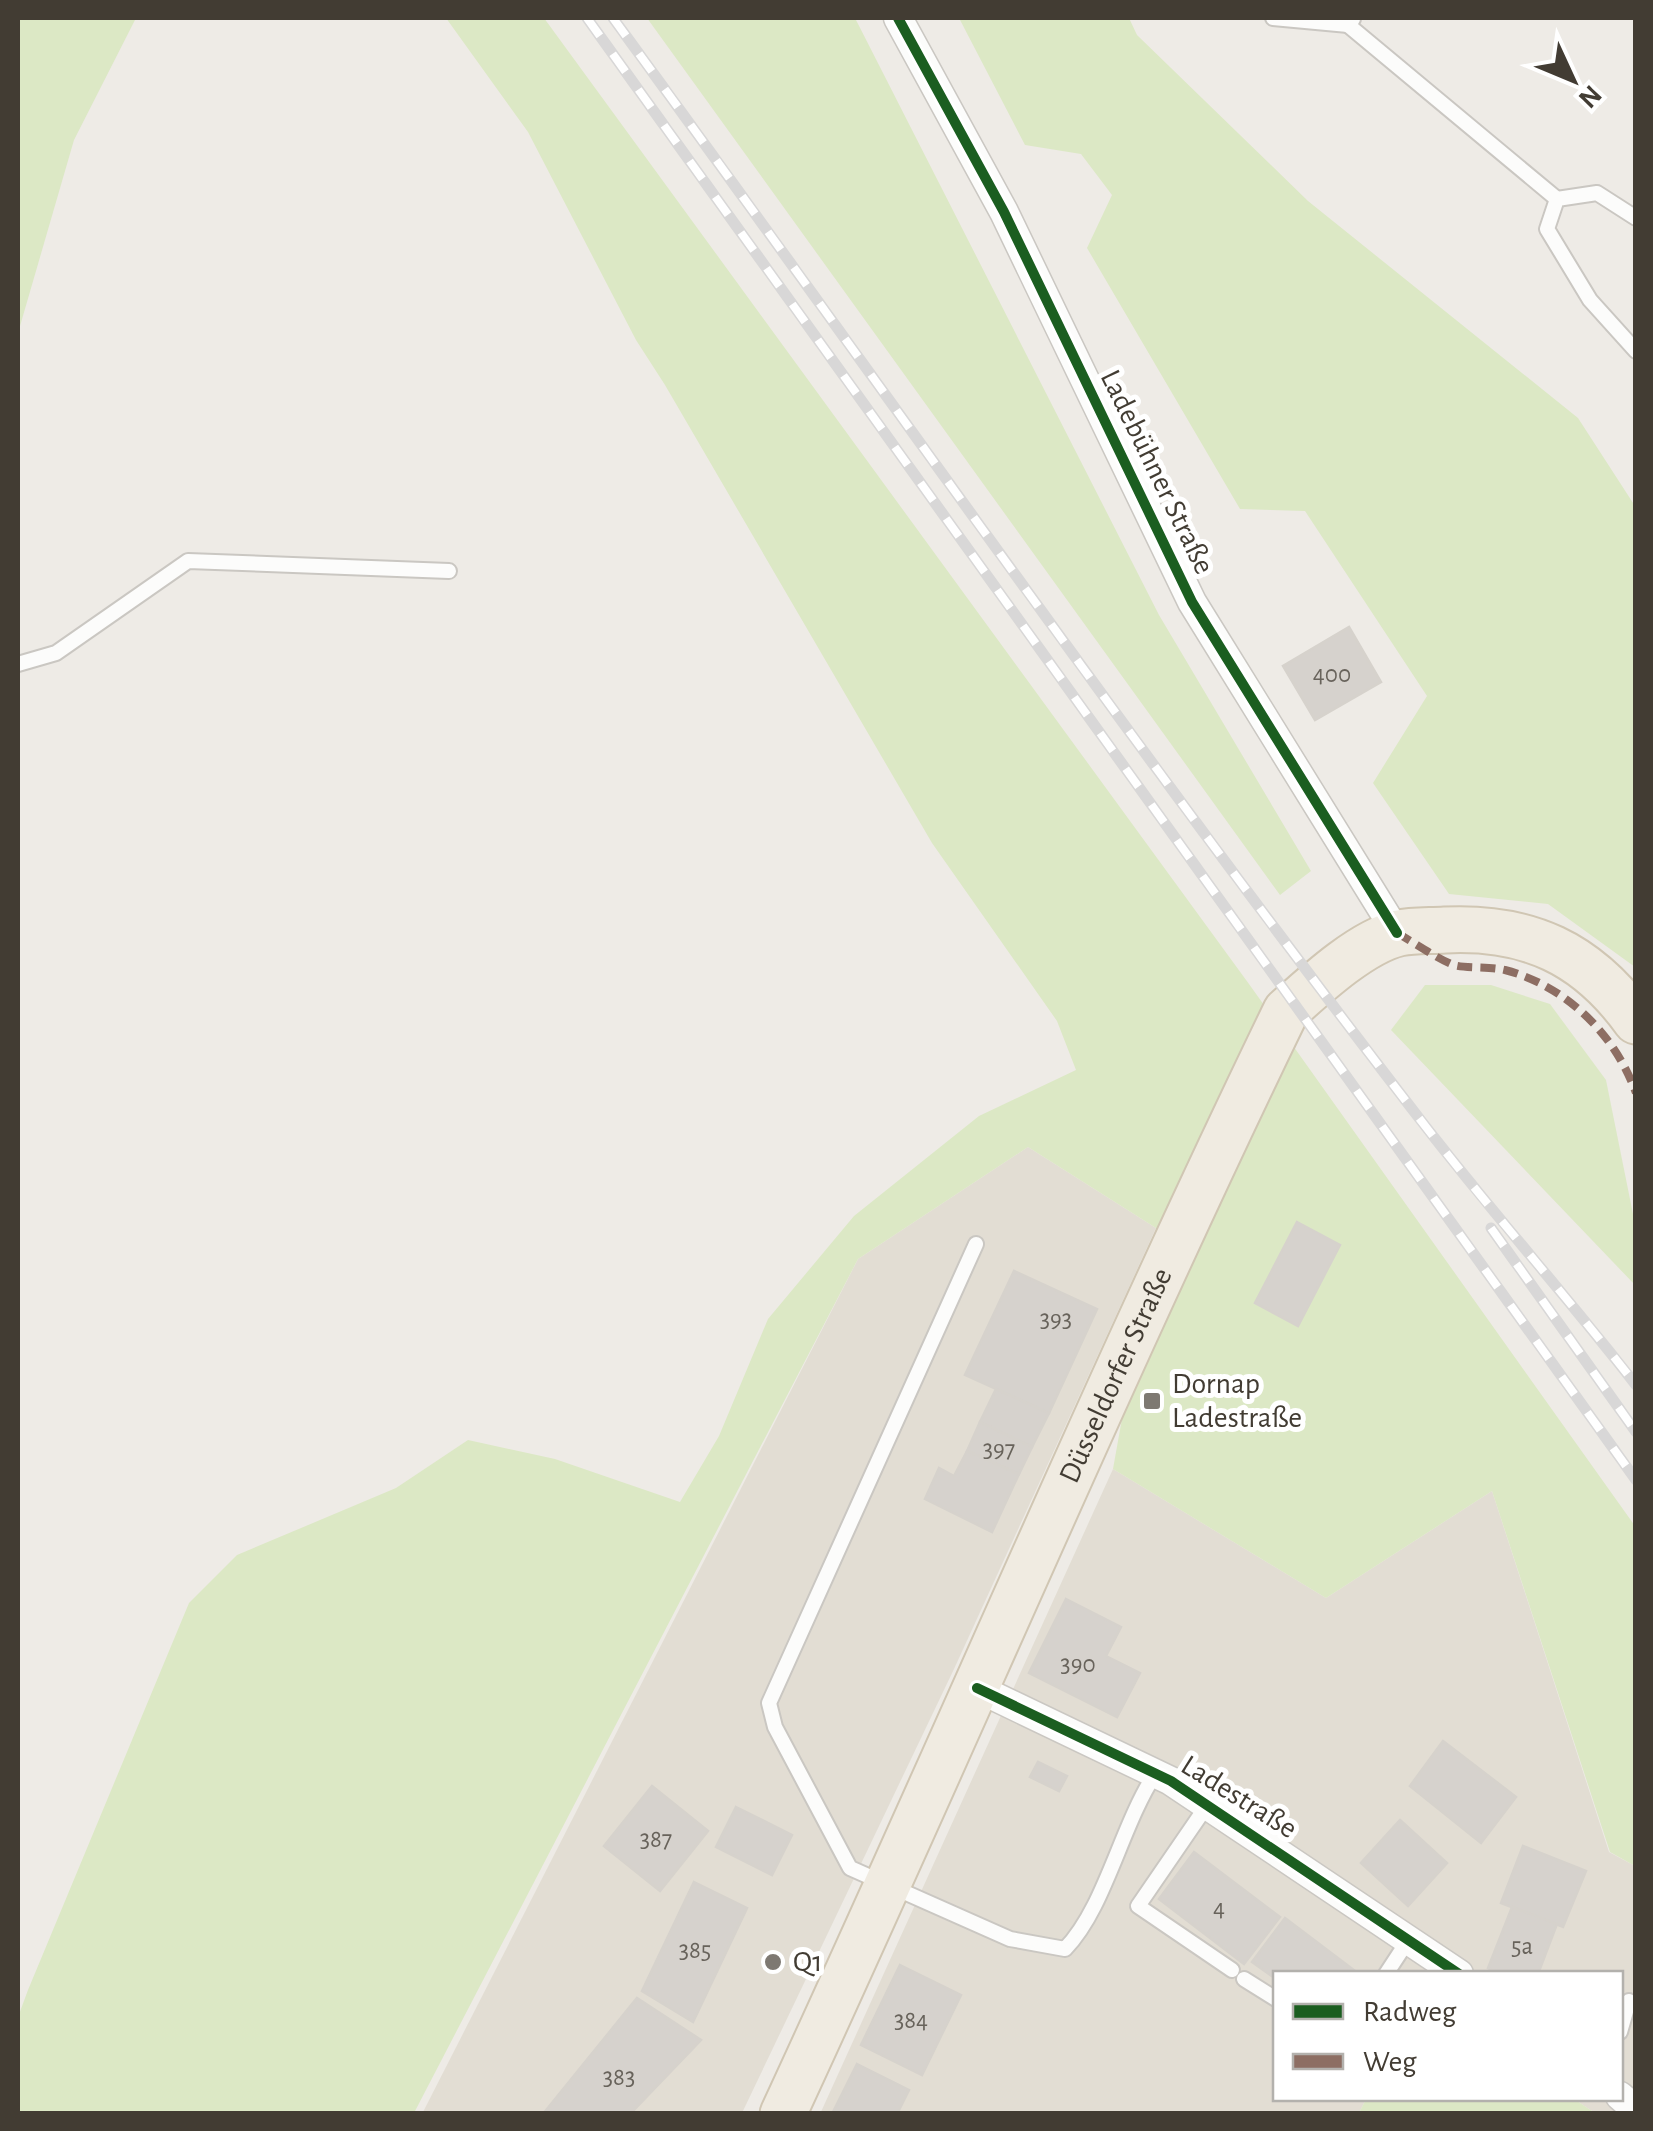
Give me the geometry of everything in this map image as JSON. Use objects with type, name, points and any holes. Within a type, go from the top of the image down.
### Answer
[{"type":"main road","name":"Düsseldorfer Straße","points":[[783,2114],[1286,1011],[1346,960],[1397,933],[1463,930],[1531,937],[1562,951],[1611,990],[1636,1021]]},
{"type":"street","name":"Ladebühner Straße","points":[[898,18],[1004,212],[1192,602],[1397,933]]},
{"type":"street","name":"Ladestraße","points":[[978,1688],[1156,1774],[1208,1804],[1456,1971]]},
{"type":"lane","points":[[1273,18],[1351,21],[1557,199],[1597,193],[1636,218]]},
{"type":"lane","points":[[1557,199],[1547,230],[1590,300],[1636,350]]},
{"type":"lane","points":[[18,664],[56,653],[188,560],[448,571]]},
{"type":"lane","points":[[976,1244],[770,1703],[783,1744],[850,1868],[1010,1939],[1065,1949],[1082,1932],[1136,1804],[1156,1774]]},
{"type":"lane","points":[[1208,1804],[1138,1906],[1273,1997]]},
{"type":"lane","points":[[1388,1971],[1409,1939]]},
{"type":"lane","points":[[1623,2021],[1629,2000]]},
{"type":"shaded area","points":[[1028,1147],[1156,1228],[954,1669],[742,2113],[422,2114],[858,1259]]},
{"type":"shaded area","points":[[1113,1469],[1326,1598],[1492,1491],[1609,1852],[1635,1866],[1635,2113],[1595,2113],[1577,2101],[1623,2101],[1623,1971],[1273,1971],[1273,2101],[1365,2101],[1359,2113],[820,2114]]},
{"type":"green space","points":[[18,18],[136,18],[74,140],[18,333]]},
{"type":"green space","points":[[446,18],[544,18],[1249,984],[1635,1526],[1635,1866],[1610,1852],[1492,1491],[1326,1598],[1113,1469],[1156,1228],[1028,1147],[858,1259],[414,2113],[18,2113],[18,2017],[28,1990],[189,1603],[237,1555],[396,1488],[468,1440],[555,1459],[680,1502],[719,1436],[768,1319],[854,1216],[979,1116],[1076,1070],[1057,1021],[932,843],[636,340],[528,132]]},
{"type":"green space","points":[[647,18],[855,18],[1159,615],[1311,871],[1280,895]]},
{"type":"green space","points":[[959,18],[1129,18],[1137,35],[1308,201],[1578,418],[1635,506],[1635,967],[1548,904],[1449,894],[1373,783],[1427,696],[1305,511],[1240,509],[1087,248],[1112,195],[1081,154],[1025,145]]},
{"type":"green space","points":[[1425,985],[1491,985],[1550,1004],[1606,1080],[1635,1224],[1635,1285],[1391,1030]]},
{"type":"green space","points":[[1365,2101],[1577,2101],[1595,2113],[1359,2113]]},
{"type":"building","points":[[1349,627],[1381,682],[1315,720],[1283,666]]},
{"type":"building","points":[[1297,1222],[1340,1245],[1298,1326],[1255,1303]]},
{"type":"building","points":[[1014,1271],[1097,1309],[1049,1413],[965,1375]]},
{"type":"building","points":[[996,1389],[1049,1413],[1032,1447],[980,1422]]},
{"type":"building","points":[[980,1422],[1032,1447],[1019,1474],[967,1451]]},
{"type":"building","points":[[967,1451],[1019,1474],[992,1532],[925,1499],[939,1468],[954,1476]]},
{"type":"building","points":[[1066,1599],[1121,1627],[1106,1656],[1140,1673],[1117,1717],[1029,1673]]},
{"type":"building","points":[[1443,1741],[1516,1797],[1481,1843],[1410,1786]]},
{"type":"building","points":[[1038,1762],[1067,1776],[1059,1791],[1030,1777]]},
{"type":"building","points":[[652,1786],[708,1831],[660,1891],[604,1846]]},
{"type":"building","points":[[736,1807],[792,1835],[772,1875],[716,1847]]},
{"type":"building","points":[[1400,1820],[1447,1863],[1408,1906],[1361,1863]]},
{"type":"building","points":[[1523,1846],[1586,1871],[1563,1927],[1501,1903]]},
{"type":"building","points":[[1194,1852],[1280,1917],[1244,1964],[1159,1899]]},
{"type":"building","points":[[694,1882],[747,1908],[693,2022],[642,1991]]},
{"type":"building","points":[[1512,1907],[1557,1924],[1539,1971],[1488,1968]]},
{"type":"building","points":[[1285,1918],[1355,1971],[1273,1971],[1273,1977],[1252,1962]]},
{"type":"building","points":[[900,1965],[961,1995],[922,2075],[861,2045]]},
{"type":"building","points":[[637,1998],[701,2040],[630,2114],[543,2114]]},
{"type":"building","points":[[857,2064],[909,2090],[897,2114],[832,2114]]},
{"type":"railway","points":[[587,18],[1636,1480]]},
{"type":"railway","points":[[613,18],[1112,709],[1316,982],[1446,1152],[1636,1385]]},
{"type":"railway","points":[[1491,1228],[1636,1432]]},
{"type":"marked path","points":[[1397,933],[1451,964],[1505,970],[1527,977],[1568,1000],[1615,1051],[1636,1093]]},
{"type":"cycle path","points":[[898,18],[1004,212],[1192,602],[1397,933]]},
{"type":"cycle path","points":[[977,1688],[1171,1781],[1455,1971]]},
{"type":"place","name":"Dornap Ladestraße","points":[[1152,1401]]},
{"type":"place","name":"Q1","points":[[773,1962]]}]
